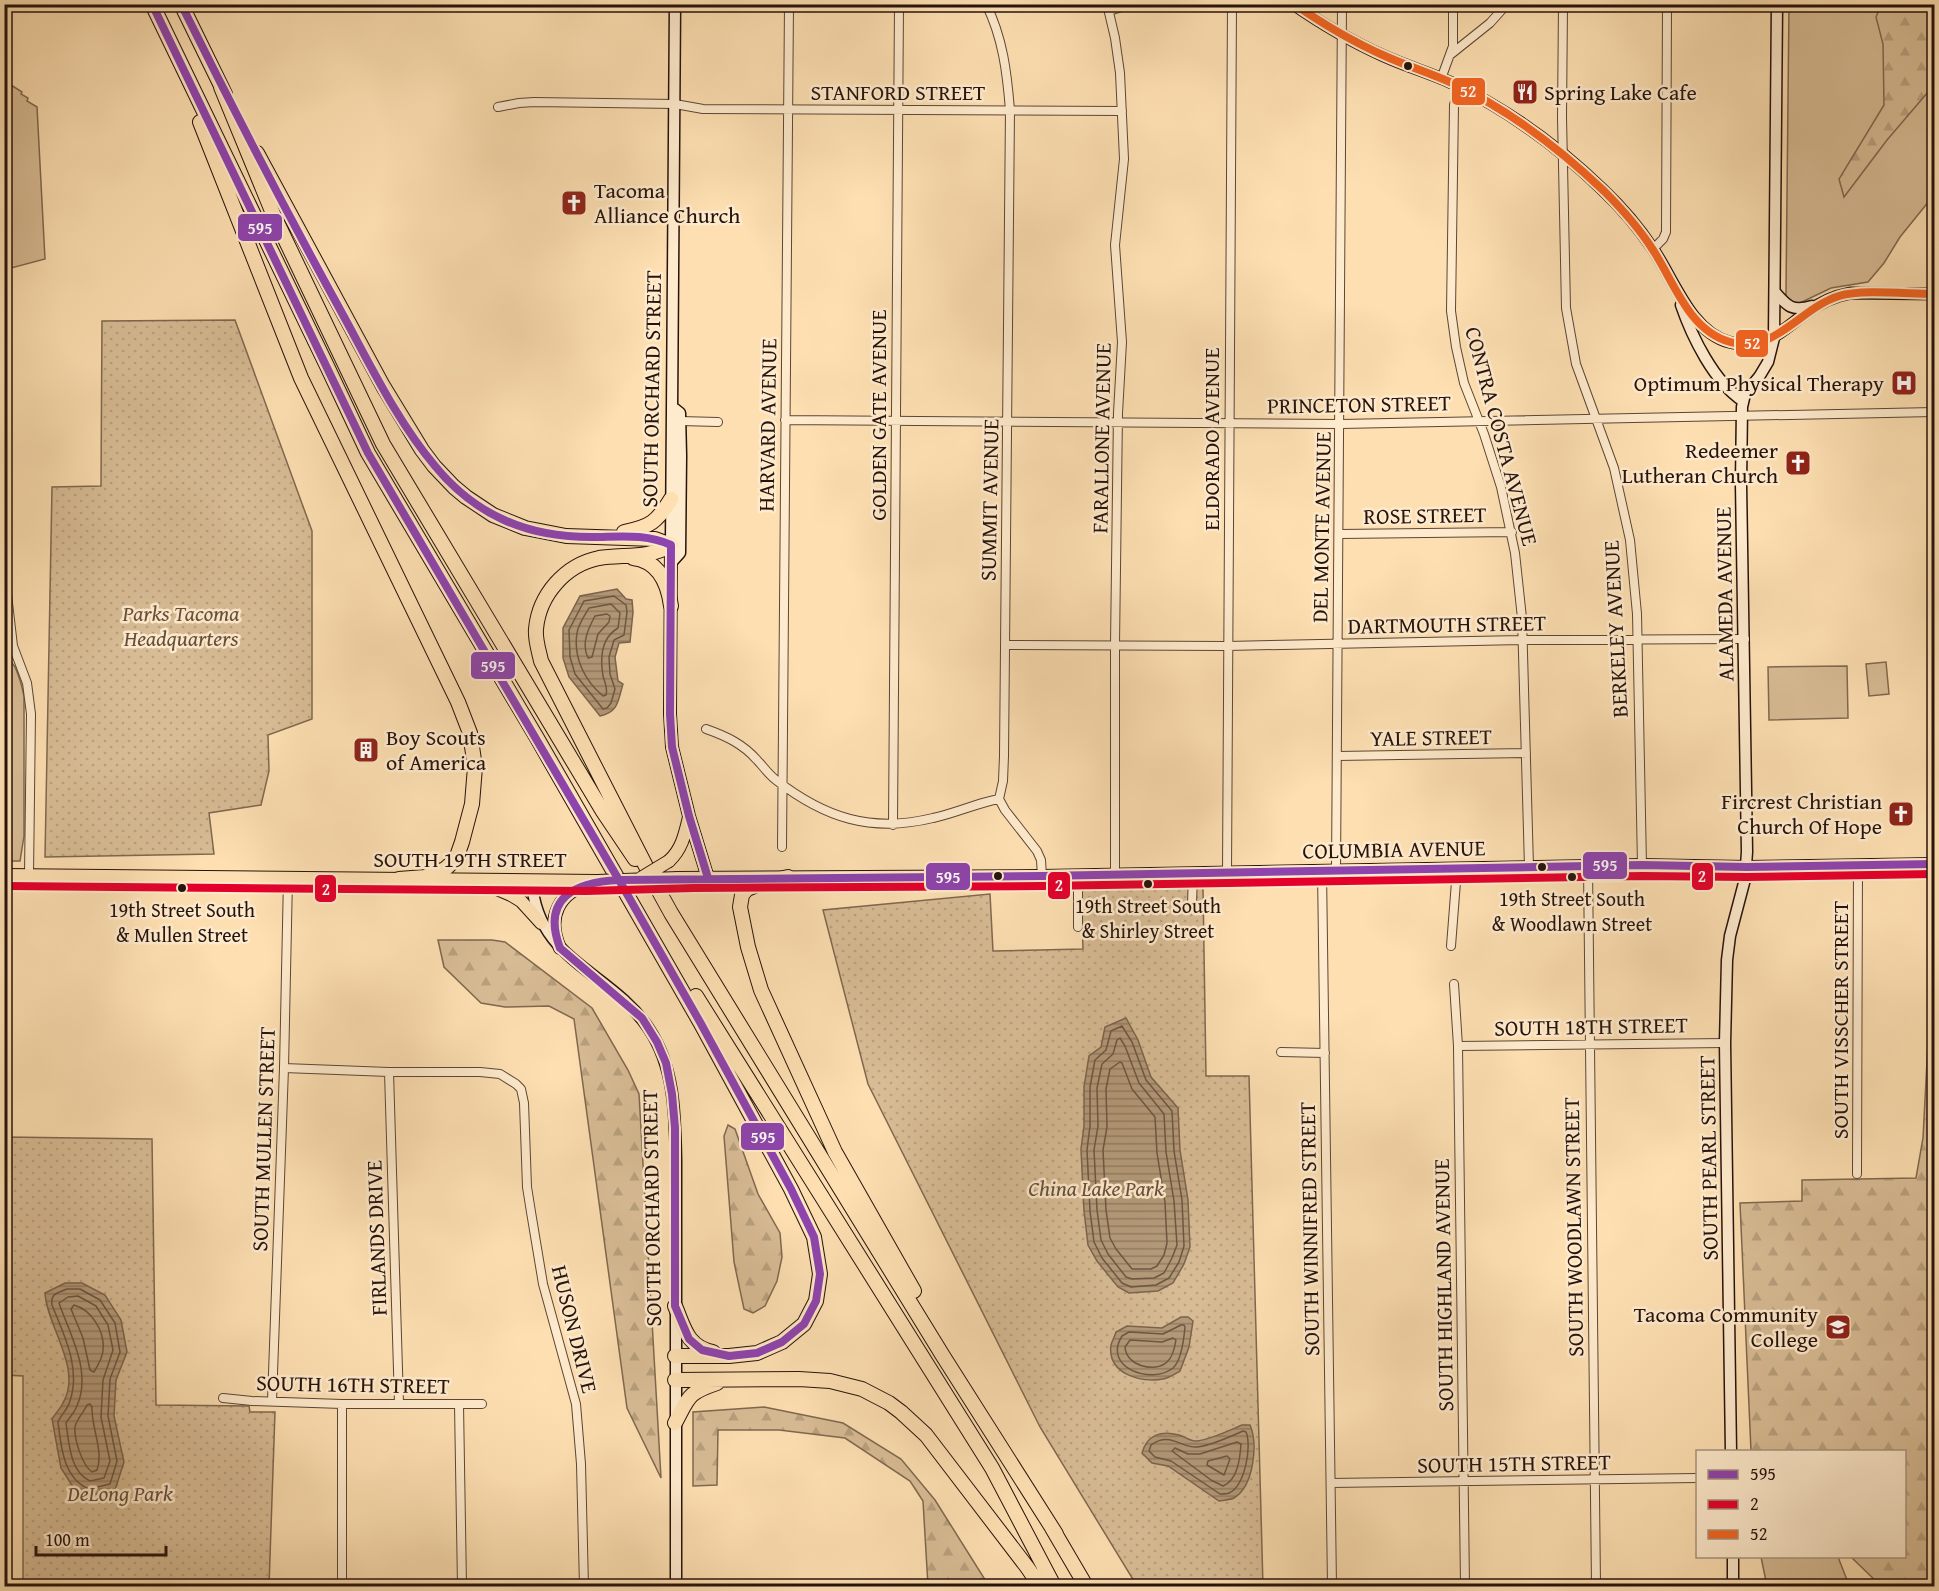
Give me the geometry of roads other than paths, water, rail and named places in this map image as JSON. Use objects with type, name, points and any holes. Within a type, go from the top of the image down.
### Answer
[{"type":"highway","points":[[152,4],[368,453],[596,840],[700,1022],[791,1189],[814,1237],[820,1274],[816,1301],[804,1324],[782,1342],[757,1353],[729,1356],[675,1356]]},
{"type":"highway","points":[[181,4],[221,87],[335,300],[383,386],[434,466],[466,497],[493,515],[525,528],[558,535],[655,539],[671,545]]},
{"type":"highway","points":[[170,42],[301,378],[458,702],[470,733],[475,767],[472,804],[456,859],[439,873],[425,877],[399,879]]},
{"type":"highway","points":[[221,87],[274,216],[383,444],[602,810],[671,913],[943,1356],[1056,1534]]},
{"type":"highway","points":[[591,537],[644,527],[658,519],[671,499]]},
{"type":"highway","points":[[671,545],[656,552],[587,561],[572,569],[549,590],[543,601],[537,621],[537,642],[547,673],[671,913]]},
{"type":"highway","points":[[622,556],[644,560],[657,569],[665,582],[671,606]]},
{"type":"highway","points":[[596,840],[992,1468],[1053,1587]]},
{"type":"highway","points":[[788,877],[747,889],[740,901],[748,947],[761,990],[835,1152],[977,1402],[1086,1587]]},
{"type":"highway","points":[[675,1305],[689,1339],[702,1350],[729,1356]]},
{"type":"highway","points":[[675,1423],[690,1396],[700,1389],[730,1379]]},
{"type":"highway","points":[[675,1380],[830,1381],[862,1389],[889,1403],[926,1435],[1040,1587]]},
{"type":"main road","name":"SOUTH ORCHARD STREET","points":[[675,4],[671,732],[675,763],[708,878]]},
{"type":"main road","points":[[1293,4],[1322,24],[1382,56],[1459,87],[1520,122],[1563,154],[1619,206],[1653,249],[1694,317],[1716,337],[1731,343],[1755,345],[1774,338],[1819,304]]},
{"type":"main road","points":[[1671,276],[1686,320],[1699,346],[1728,388],[1743,401],[1748,389],[1760,377],[1768,362],[1774,338],[1777,4]]},
{"type":"main road","points":[[1774,292],[1787,306],[1802,309],[1851,293],[1935,294]]},
{"type":"main road","name":"ALAMEDA AVENUE","points":[[1743,401],[1741,483],[1747,867]]},
{"type":"main road","points":[[671,563],[680,553],[680,414],[673,406]]},
{"type":"main road","points":[[640,879],[676,855],[681,847],[689,816]]},
{"type":"main road","points":[[1747,867],[1935,864]]},
{"type":"main road","name":"COLUMBIA AVENUE","points":[[1042,876],[1642,865],[1747,867]]},
{"type":"main road","name":"SOUTH PEARL STREET","points":[[1731,1450],[1725,1042],[1728,948],[1747,867]]},
{"type":"main road","name":"SOUTH 19TH STREET","points":[[4,875],[590,882],[678,878],[1042,876]]},
{"type":"main road","points":[[476,880],[511,894],[521,901],[541,923]]},
{"type":"main road","name":"SOUTH ORCHARD STREET","points":[[531,881],[532,897],[541,923],[548,934],[560,948],[642,1018],[657,1042],[666,1063],[675,1128],[676,1587]]},
{"type":"main road","points":[[560,948],[555,928],[556,911],[560,902],[569,893],[590,882]]},
{"type":"main road","points":[[1733,1558],[1733,1587]]},
{"type":"street","name":"HARVARD AVENUE","points":[[782,847],[789,4]]},
{"type":"street","name":"GOLDEN GATE AVENUE","points":[[893,825],[899,4]]},
{"type":"street","name":"SUMMIT AVENUE","points":[[986,4],[1003,51],[1008,76],[1010,110],[1004,772],[999,799]]},
{"type":"street","points":[[1108,8],[1131,4]]},
{"type":"street","name":"ELDORADO AVENUE","points":[[1227,873],[1232,4]]},
{"type":"street","name":"DEL MONTE AVENUE","points":[[1336,871],[1341,424],[1342,4]]},
{"type":"street","points":[[1441,79],[1453,46],[1453,4]]},
{"type":"street","points":[[1450,56],[1490,23],[1507,4]]},
{"type":"street","name":"BERKELEY AVENUE","points":[[1563,4],[1566,308],[1576,364],[1614,468],[1627,524],[1635,590],[1642,865]]},
{"type":"street","points":[[1653,249],[1663,239],[1666,225],[1667,4]]},
{"type":"street","name":"FARALLONE AVENUE","points":[[1108,8],[1120,73],[1124,159],[1115,245],[1122,342],[1118,423],[1115,645],[1115,875]]},
{"type":"street","name":"CONTRA COSTA AVENUE","points":[[1459,87],[1454,105],[1451,311],[1460,365],[1501,487],[1512,532],[1520,597],[1529,867]]},
{"type":"street","name":"STANFORD STREET","points":[[498,107],[534,102],[675,104],[703,109],[1122,111]]},
{"type":"street","name":"PRINCETON STREET","points":[[785,420],[1341,424],[1935,412]]},
{"type":"street","points":[[680,421],[718,422]]},
{"type":"street","name":"ROSE STREET","points":[[1339,534],[1512,532]]},
{"type":"street","points":[[4,568],[9,646],[27,683],[32,714],[29,875]]},
{"type":"street","name":"DARTMOUTH STREET","points":[[1005,645],[1227,646],[1522,640],[1745,639]]},
{"type":"street","points":[[706,729],[743,747],[775,779],[816,807],[863,823],[893,825],[934,818],[982,802],[999,799],[1037,851],[1041,860],[1042,876]]},
{"type":"street","name":"YALE STREET","points":[[1337,756],[1526,753]]},
{"type":"street","name":"SOUTH VISSCHER STREET","points":[[1857,1174],[1858,866]]},
{"type":"street","name":"SOUTH WOODLAWN STREET","points":[[1588,867],[1596,1587]]},
{"type":"street","points":[[1451,946],[1457,869]]},
{"type":"street","name":"SOUTH WINNIFRED STREET","points":[[1322,871],[1332,1587]]},
{"type":"street","points":[[1191,904],[1193,874]]},
{"type":"street","points":[[1078,876],[1078,927]]},
{"type":"street","name":"SOUTH MULLEN STREET","points":[[272,1401],[284,1068],[288,878]]},
{"type":"street","name":"SOUTH HIGHLAND AVENUE","points":[[1454,984],[1458,1046],[1466,1587]]},
{"type":"street","name":"SOUTH 18TH STREET","points":[[1458,1046],[1725,1042]]},
{"type":"street","points":[[1281,1052],[1325,1053]]},
{"type":"street","points":[[284,1068],[389,1072]]},
{"type":"street","name":"HUSON DRIVE","points":[[389,1072],[500,1074],[521,1089],[524,1104],[527,1187],[543,1284],[576,1404],[581,1464],[585,1587]]},
{"type":"street","name":"FIRLANDS DRIVE","points":[[389,1072],[399,1403]]},
{"type":"street","name":"SOUTH 16TH STREET","points":[[223,1398],[342,1404],[482,1404]]},
{"type":"street","points":[[342,1404],[342,1587]]},
{"type":"street","points":[[459,1404],[462,1587]]},
{"type":"street","name":"SOUTH 15TH STREET","points":[[1331,1483],[1696,1478]]},
{"type":"water","points":[[617,589],[626,599],[632,600],[630,642],[619,643],[615,657],[618,681],[623,684],[619,700],[611,712],[600,716],[569,677],[563,658],[563,628],[580,596]]},
{"type":"water","points":[[1126,1018],[1138,1040],[1151,1077],[1178,1108],[1180,1150],[1188,1200],[1190,1247],[1184,1264],[1173,1283],[1158,1291],[1129,1293],[1118,1287],[1097,1261],[1088,1245],[1081,1149],[1084,1126],[1084,1087],[1089,1056],[1101,1047],[1105,1027]]},
{"type":"water","points":[[65,1283],[82,1283],[105,1295],[121,1320],[127,1352],[116,1380],[114,1416],[124,1462],[115,1490],[87,1496],[73,1487],[61,1468],[52,1419],[63,1403],[68,1390],[69,1376],[67,1362],[51,1320],[45,1293]]},
{"type":"water","points":[[1181,1317],[1188,1317],[1193,1321],[1189,1347],[1180,1371],[1172,1376],[1154,1380],[1136,1378],[1120,1370],[1114,1363],[1111,1345],[1116,1332],[1127,1326],[1162,1328]]},
{"type":"water","points":[[1242,1425],[1250,1425],[1254,1443],[1253,1464],[1246,1484],[1241,1492],[1232,1499],[1219,1501],[1168,1466],[1152,1463],[1142,1453],[1147,1442],[1156,1435],[1166,1433],[1197,1441],[1214,1437]]},
{"type":"place","name":"Spring Lake Cafe","points":[[1525,92]]},
{"type":"place","name":"Tacoma Alliance Church","points":[[574,203]]},
{"type":"place","name":"Optimum Physical Therapy","points":[[1904,383]]},
{"type":"place","name":"Redeemer Lutheran Church","points":[[1798,463]]},
{"type":"place","name":"Boy Scouts of America","points":[[366,750]]},
{"type":"place","name":"Fircrest Christian Church Of Hope","points":[[1901,814]]},
{"type":"place","name":"19th Street South & Woodlawn Street","points":[[1572,877]]},
{"type":"place","name":"19th Street South & Shirley Street","points":[[1148,884]]},
{"type":"place","name":"19th Street South & Mullen Street","points":[[182,888]]},
{"type":"place","name":"Tacoma Community College","points":[[1838,1327]]},
{"type":"park label","name":"Parks Tacoma Headquarters","points":[[181,626]]},
{"type":"park label","name":"China Lake Park","points":[[1096,1188]]},
{"type":"park label","name":"DeLong Park","points":[[120,1493]]}]
